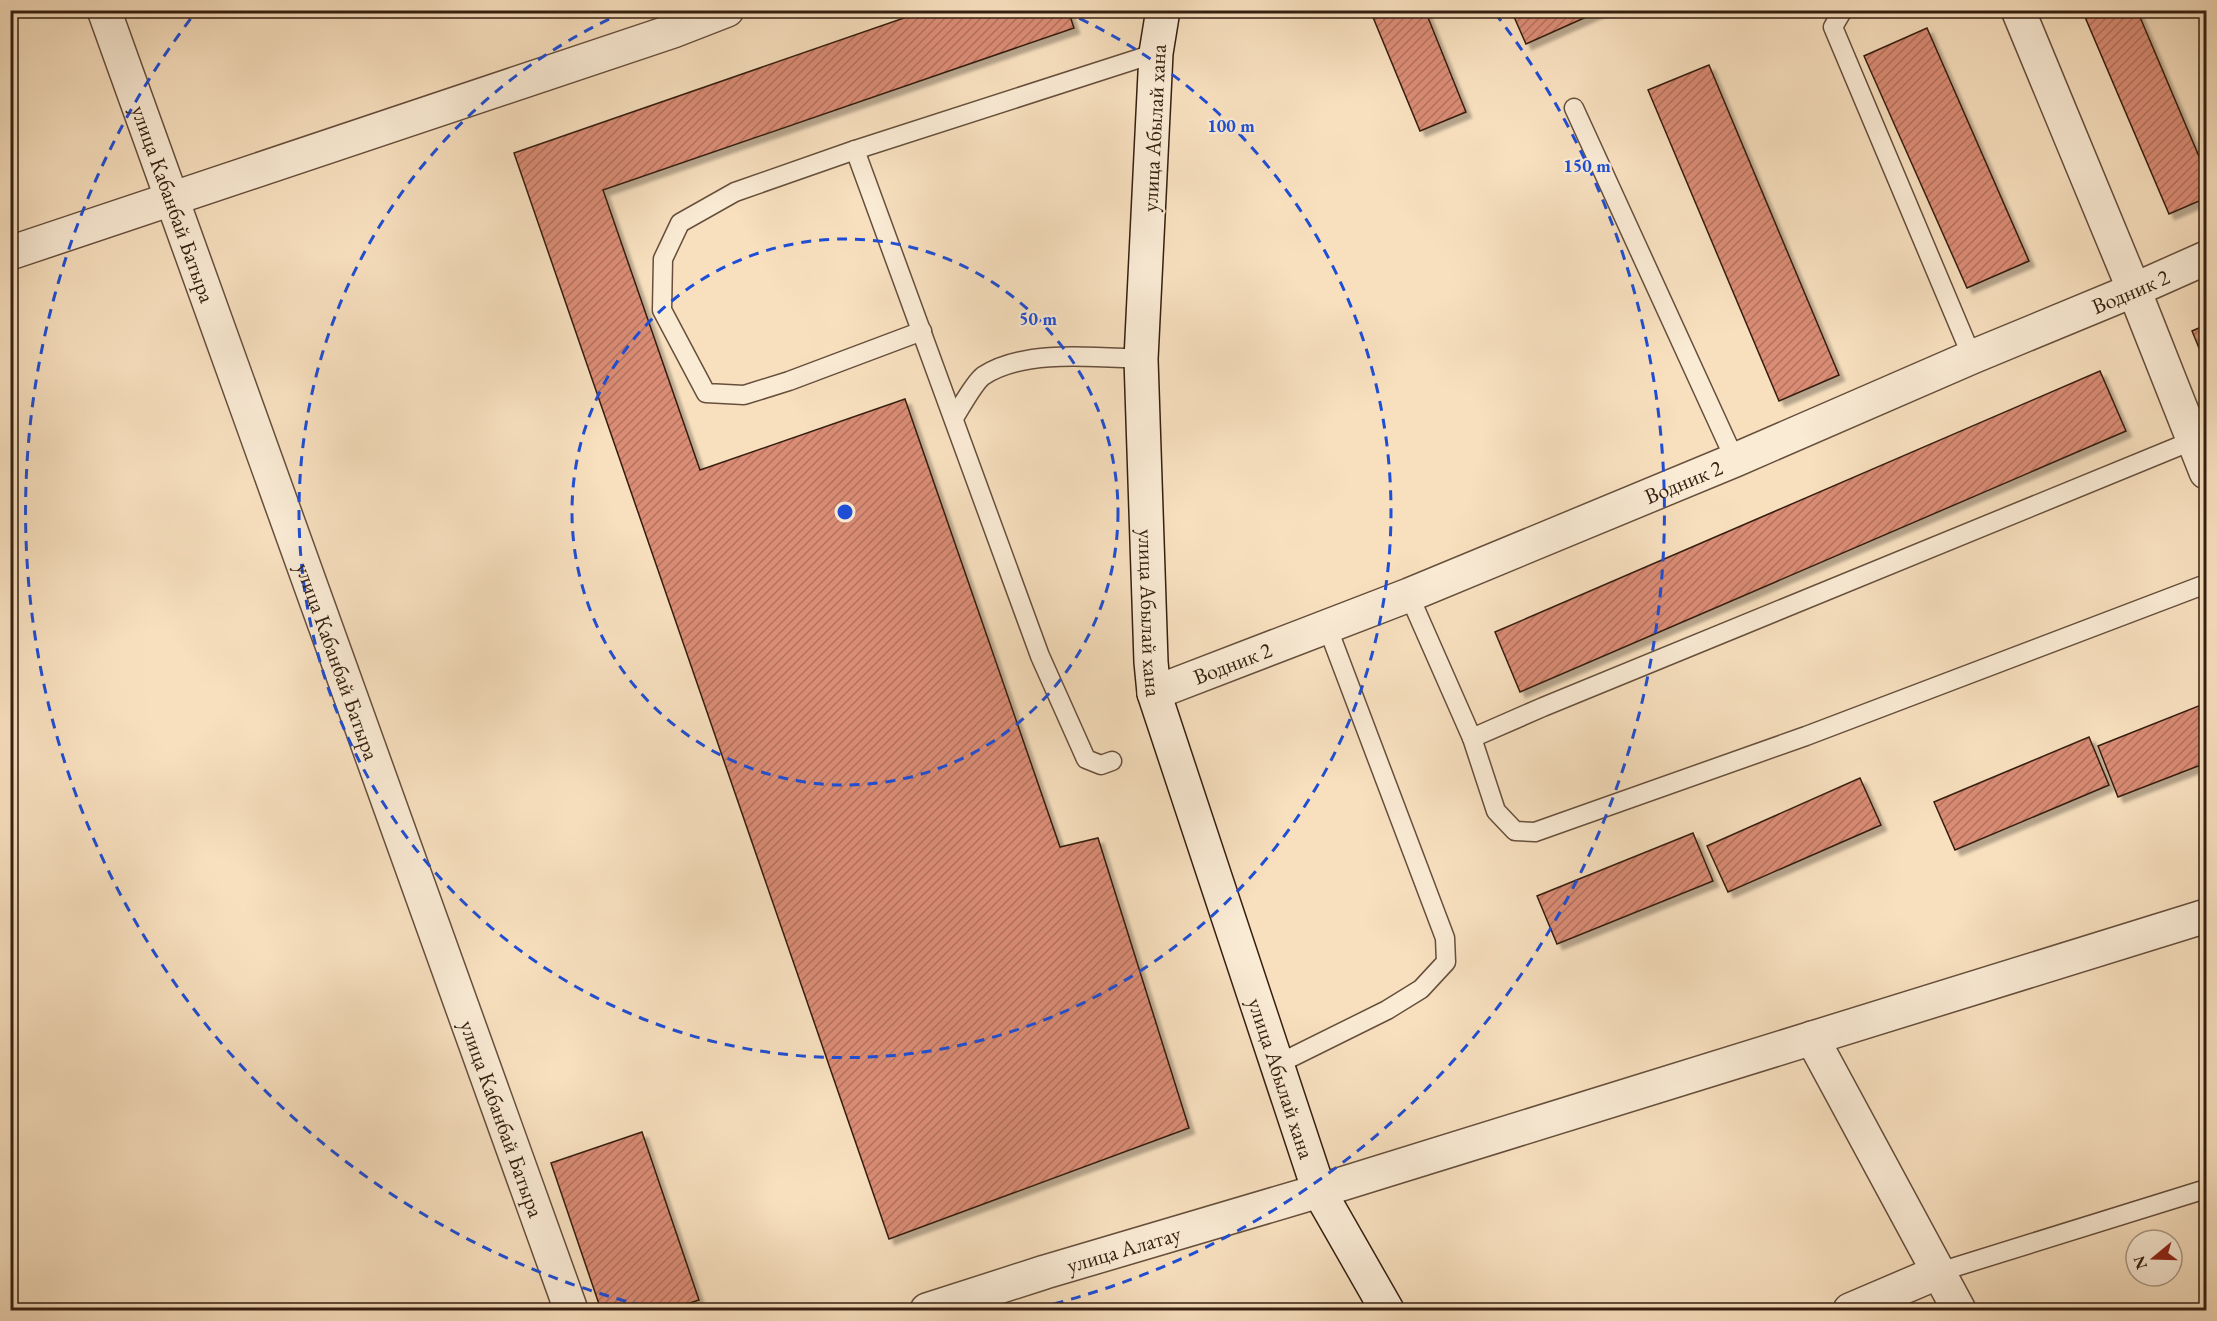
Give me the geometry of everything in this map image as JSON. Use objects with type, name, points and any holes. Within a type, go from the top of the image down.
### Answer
[{"type":"street","name":"улица Кабанбай Батыра","points":[[104,10],[174,199],[571,1311]]},
{"type":"street","points":[[10,253],[174,199],[670,21],[727,10]]},
{"type":"street","name":"улица Абылай хана","points":[[1163,10],[1156,53],[1142,359],[1150,651],[1154,693],[1320,1191],[1387,1311]]},
{"type":"street","points":[[2018,10],[2134,290],[2200,438],[2206,472]]},
{"type":"street","name":"Водник 2","points":[[1154,693],[1409,595],[1735,460],[2206,258]]},
{"type":"street","name":"улица Алатау","points":[[927,1311],[1045,1272],[1320,1191],[2206,916]]},
{"type":"street","points":[[1812,1038],[1959,1311]]},
{"type":"street","points":[[1850,1311],[1939,1272]]},
{"type":"lane","points":[[1843,10],[1833,27],[1972,357]]},
{"type":"lane","points":[[922,331],[789,381],[744,395],[706,393],[662,310],[663,259],[680,223],[735,192],[855,150],[1156,53]]},
{"type":"lane","points":[[1574,108],[1735,460]]},
{"type":"lane","points":[[855,150],[1040,656],[1086,759],[1101,765],[1112,761]]},
{"type":"lane","points":[[954,418],[982,377],[1018,361],[1077,356],[1142,359]]},
{"type":"lane","points":[[1472,738],[1543,706],[2200,438]]},
{"type":"lane","points":[[1409,595],[1472,738],[1496,811],[1515,831],[1534,832],[1806,736],[2206,584]]},
{"type":"lane","points":[[1278,1064],[1387,1010],[1420,989],[1446,962],[1445,938],[1327,626]]},
{"type":"lane","points":[[1939,1272],[2206,1189]]},
{"type":"building","points":[[927,10],[1068,10],[1074,28],[603,190],[700,470],[905,399],[1060,847],[1098,838],[1189,1128],[889,1239],[514,153]]},
{"type":"building","points":[[1370,10],[1425,10],[1466,112],[1420,131]]},
{"type":"building","points":[[1511,10],[1602,10],[1526,44]]},
{"type":"building","points":[[2082,10],[2137,10],[2206,173],[2206,198],[2169,214]]},
{"type":"building","points":[[1927,28],[2029,261],[1967,288],[1864,56]]},
{"type":"building","points":[[1709,65],[1839,375],[1779,401],[1648,90]]},
{"type":"building","points":[[2206,325],[2206,365],[2192,331]]},
{"type":"building","points":[[2100,371],[2126,431],[1520,692],[1495,632]]},
{"type":"building","points":[[2206,703],[2206,763],[2118,797],[2098,746]]},
{"type":"building","points":[[2089,737],[2109,785],[1955,850],[1934,802]]},
{"type":"building","points":[[1860,778],[1881,825],[1728,892],[1707,846]]},
{"type":"building","points":[[1693,833],[1713,881],[1557,944],[1537,896]]},
{"type":"building","points":[[642,1132],[699,1300],[668,1310],[601,1310],[551,1163]]}]
